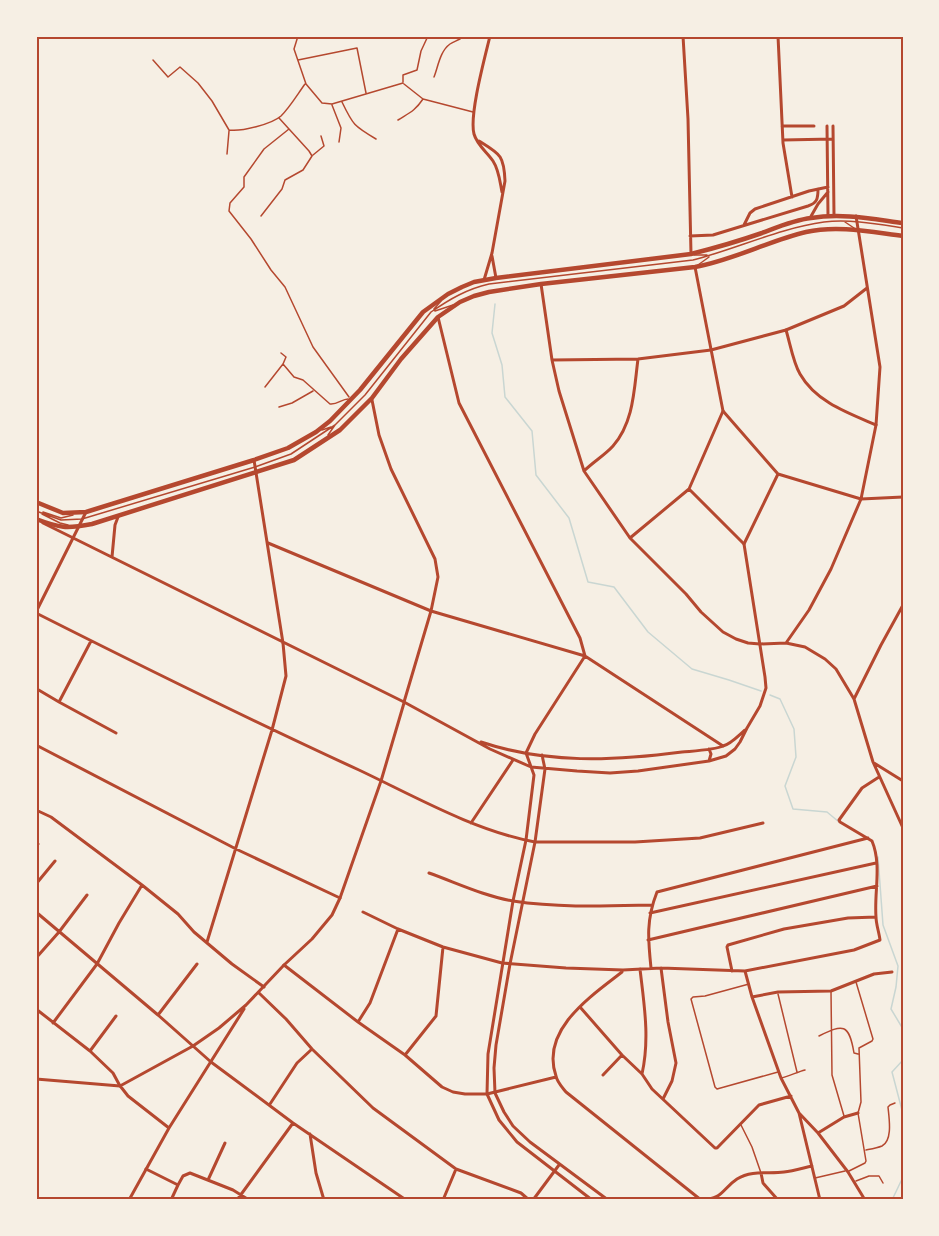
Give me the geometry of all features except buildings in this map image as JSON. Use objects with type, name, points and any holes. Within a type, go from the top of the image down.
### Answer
[{"type":"main road","points":[[36,502],[63,513],[86,512],[288,448],[330,421],[360,390],[423,312],[448,294],[474,282],[692,254],[810,218],[831,216],[903,222]]},
{"type":"main road","points":[[36,519],[59,528],[78,527],[294,460],[340,430],[372,398],[401,359],[438,317],[460,302],[474,296],[489,292],[714,264],[806,232],[858,230],[903,236]]},
{"type":"street","points":[[490,36],[474,112],[474,134],[496,167],[502,192]]},
{"type":"street","points":[[683,36],[692,254]]},
{"type":"street","points":[[778,36],[783,140],[792,197]]},
{"type":"street","points":[[782,126],[814,126]]},
{"type":"street","points":[[827,126],[828,197],[831,216]]},
{"type":"street","points":[[831,216],[834,197],[833,126]]},
{"type":"street","points":[[783,140],[833,139]]},
{"type":"street","points":[[477,140],[500,154],[505,181],[492,253],[484,280]]},
{"type":"street","points":[[690,236],[713,235],[812,204],[817,200],[818,189]]},
{"type":"street","points":[[744,225],[755,208],[818,189],[828,189]]},
{"type":"street","points":[[810,218],[828,189]]},
{"type":"street","points":[[828,197],[834,197]]},
{"type":"street","points":[[786,643],[809,610],[831,569],[861,499],[876,425],[880,367],[856,219]]},
{"type":"street","points":[[492,253],[496,278]]},
{"type":"street","points":[[695,267],[723,411],[778,474],[861,499],[903,497]]},
{"type":"street","points":[[542,285],[552,360],[559,391],[584,471],[630,538],[723,632],[736,639],[760,644],[786,643],[805,647],[837,669],[854,699],[873,762],[903,828]]},
{"type":"street","points":[[552,360],[638,359],[711,350],[786,330],[844,306],[868,287]]},
{"type":"street","points":[[438,317],[459,403],[580,638],[585,656],[535,734],[526,753],[534,775],[526,840],[513,901],[488,1054],[487,1094],[494,1111],[517,1142],[592,1200]]},
{"type":"street","points":[[786,330],[800,373],[815,395],[876,425]]},
{"type":"street","points":[[584,471],[614,445],[628,420],[634,396],[638,359]]},
{"type":"street","points":[[36,1079],[120,1086],[193,1046],[219,1028],[259,993],[332,915],[381,781],[431,611],[438,577],[435,559],[391,469],[380,435],[372,398]]},
{"type":"street","points":[[630,538],[689,489],[723,411]]},
{"type":"street","points":[[207,942],[272,730],[286,676],[283,643],[254,460]]},
{"type":"street","points":[[36,519],[72,539],[404,702],[513,760],[531,767],[545,769],[629,772],[709,761],[726,756],[740,742],[760,706],[766,688],[744,544],[778,474]]},
{"type":"street","points":[[689,489],[744,544]]},
{"type":"street","points":[[86,512],[36,613],[272,730],[471,823],[535,842],[635,842],[700,838],[763,822]]},
{"type":"street","points":[[112,557],[114,525],[118,516]]},
{"type":"street","points":[[268,543],[431,611],[585,656],[723,746]]},
{"type":"street","points":[[854,699],[903,605]]},
{"type":"street","points":[[60,702],[91,641]]},
{"type":"street","points":[[37,689],[116,733]]},
{"type":"street","points":[[474,739],[526,753],[600,760],[723,746],[746,730]]},
{"type":"street","points":[[36,745],[236,849],[340,898]]},
{"type":"street","points":[[708,748],[711,754],[709,761]]},
{"type":"street","points":[[542,755],[545,769],[535,842],[510,964],[494,1068],[495,1093],[513,1126],[559,1165],[608,1200]]},
{"type":"street","points":[[471,823],[513,760]]},
{"type":"street","points":[[873,762],[903,781]]},
{"type":"street","points":[[363,912],[443,947],[510,964],[623,970],[661,968],[745,971],[854,950],[880,940],[876,917],[877,862],[873,843],[839,820],[862,788],[879,777]]},
{"type":"street","points":[[36,810],[51,817],[142,885],[178,914],[194,932],[232,964],[264,987]]},
{"type":"street","points":[[651,968],[648,940],[650,913],[657,892],[868,838]]},
{"type":"street","points":[[36,884],[55,861]]},
{"type":"street","points":[[650,913],[877,862]]},
{"type":"street","points":[[429,873],[488,895],[513,901],[570,906],[652,905]]},
{"type":"street","points":[[53,1023],[98,964],[142,885]]},
{"type":"street","points":[[648,940],[877,886]]},
{"type":"street","points":[[36,958],[87,894]]},
{"type":"street","points":[[36,912],[211,1062],[293,1123],[406,1200]]},
{"type":"street","points":[[732,971],[728,945],[784,929],[848,918],[876,917]]},
{"type":"street","points":[[358,1022],[370,1003],[398,929]]},
{"type":"street","points":[[405,1055],[436,1017],[443,947]]},
{"type":"street","points":[[158,1015],[197,964]]},
{"type":"street","points":[[284,965],[405,1055],[442,1087],[453,1092],[495,1093],[556,1077]]},
{"type":"street","points":[[661,968],[676,1060],[672,1081],[663,1099]]},
{"type":"street","points":[[640,969],[647,1029],[642,1074]]},
{"type":"street","points":[[623,970],[580,1007],[556,1036],[553,1048],[556,1077],[566,1092],[701,1200],[717,1198],[737,1179],[747,1175],[784,1172],[812,1166]]},
{"type":"street","points":[[745,971],[781,1078],[799,1113],[820,1200]]},
{"type":"street","points":[[752,997],[778,992],[831,991],[874,974],[892,972]]},
{"type":"street","points":[[259,993],[373,1108],[456,1169],[521,1193],[531,1200],[559,1165]]},
{"type":"street","points":[[129,1200],[169,1128],[246,1005]]},
{"type":"street","points":[[580,1007],[642,1074],[651,1089],[716,1149],[759,1105],[791,1096]]},
{"type":"street","points":[[36,1009],[90,1051],[113,1073],[128,1096],[169,1128]]},
{"type":"street","points":[[90,1051],[116,1016]]},
{"type":"street","points":[[270,1104],[297,1063],[312,1048]]},
{"type":"street","points":[[603,1075],[622,1055]]},
{"type":"street","points":[[799,1113],[818,1133],[848,1172],[865,1200]]},
{"type":"street","points":[[818,1133],[844,1117],[858,1113]]},
{"type":"street","points":[[237,1200],[293,1123]]},
{"type":"street","points":[[310,1134],[316,1173],[324,1200]]},
{"type":"street","points":[[208,1180],[225,1143]]},
{"type":"street","points":[[146,1169],[178,1185]]},
{"type":"street","points":[[443,1200],[456,1169]]},
{"type":"street","points":[[171,1200],[183,1176],[189,1173],[241,1194],[249,1200]]},
{"type":"street","points":[[761,1173],[763,1183],[778,1200]]},
{"type":"lane","points":[[298,36],[294,49],[306,84],[322,104],[332,104],[403,83]]},
{"type":"lane","points":[[403,83],[403,75],[417,70],[421,51],[428,36]]},
{"type":"lane","points":[[434,77],[439,66],[438,62],[448,45],[460,36]]},
{"type":"lane","points":[[298,60],[357,48],[366,94]]},
{"type":"lane","points":[[153,60],[168,77],[180,67],[198,83],[212,101],[229,130],[226,154]]},
{"type":"lane","points":[[403,83],[423,99],[474,112]]},
{"type":"lane","points":[[229,130],[235,131],[261,125],[279,118],[306,84]]},
{"type":"lane","points":[[398,120],[417,108],[423,99]]},
{"type":"lane","points":[[342,101],[351,121],[357,128],[376,139]]},
{"type":"lane","points":[[332,104],[341,128],[339,142]]},
{"type":"lane","points":[[279,118],[312,156]]},
{"type":"lane","points":[[289,129],[264,149],[244,177],[244,187],[230,203],[229,211],[285,287],[314,347],[351,399]]},
{"type":"lane","points":[[261,216],[282,189],[285,180],[303,171],[312,156],[324,146],[321,136]]},
{"type":"lane","points":[[844,222],[856,219]]},
{"type":"lane","points":[[431,312],[453,297],[474,287],[693,260],[802,226],[856,219],[903,228]]},
{"type":"lane","points":[[844,222],[858,230]]},
{"type":"lane","points":[[685,255],[711,255]]},
{"type":"lane","points":[[695,267],[711,255]]},
{"type":"lane","points":[[322,443],[448,294]]},
{"type":"lane","points":[[431,312],[460,302]]},
{"type":"lane","points":[[265,387],[283,364],[286,357],[281,353]]},
{"type":"lane","points":[[283,364],[294,377],[303,380],[330,404],[334,405],[345,399],[351,399]]},
{"type":"lane","points":[[279,407],[292,403],[314,390]]},
{"type":"lane","points":[[316,432],[335,425]]},
{"type":"lane","points":[[36,511],[61,520],[82,519],[291,454],[335,425]]},
{"type":"lane","points":[[36,511],[61,518],[86,512]]},
{"type":"lane","points":[[36,511],[60,523],[78,527]]},
{"type":"lane","points":[[815,1178],[842,1171],[848,1172],[866,1161],[858,1113],[861,1102],[859,1048],[873,1039],[856,981]]},
{"type":"lane","points":[[748,984],[691,999],[715,1087],[717,1089],[779,1072]]},
{"type":"lane","points":[[831,991],[832,1075],[844,1117]]},
{"type":"lane","points":[[778,992],[797,1072]]},
{"type":"lane","points":[[819,1036],[835,1027],[840,1027],[849,1035],[854,1053],[859,1054]]},
{"type":"lane","points":[[781,1078],[805,1070]]},
{"type":"lane","points":[[865,1150],[883,1146],[886,1142],[890,1131],[888,1107],[895,1103]]},
{"type":"lane","points":[[740,1124],[752,1147],[761,1173]]},
{"type":"lane","points":[[853,1182],[869,1176],[879,1176],[883,1183]]},
{"type":"waterway","points":[[495,304],[492,333],[502,365],[505,397],[532,431],[536,475],[569,518],[588,582],[614,587],[648,632],[692,669],[761,691]]},
{"type":"waterway","points":[[770,695],[780,699],[794,729],[796,757],[785,786],[793,809],[827,812],[839,822]]},
{"type":"waterway","points":[[878,857],[883,925],[898,966],[891,1009],[903,1029]]},
{"type":"waterway","points":[[903,1060],[892,1072],[903,1114]]},
{"type":"waterway","points":[[892,1200],[903,1177]]}]
